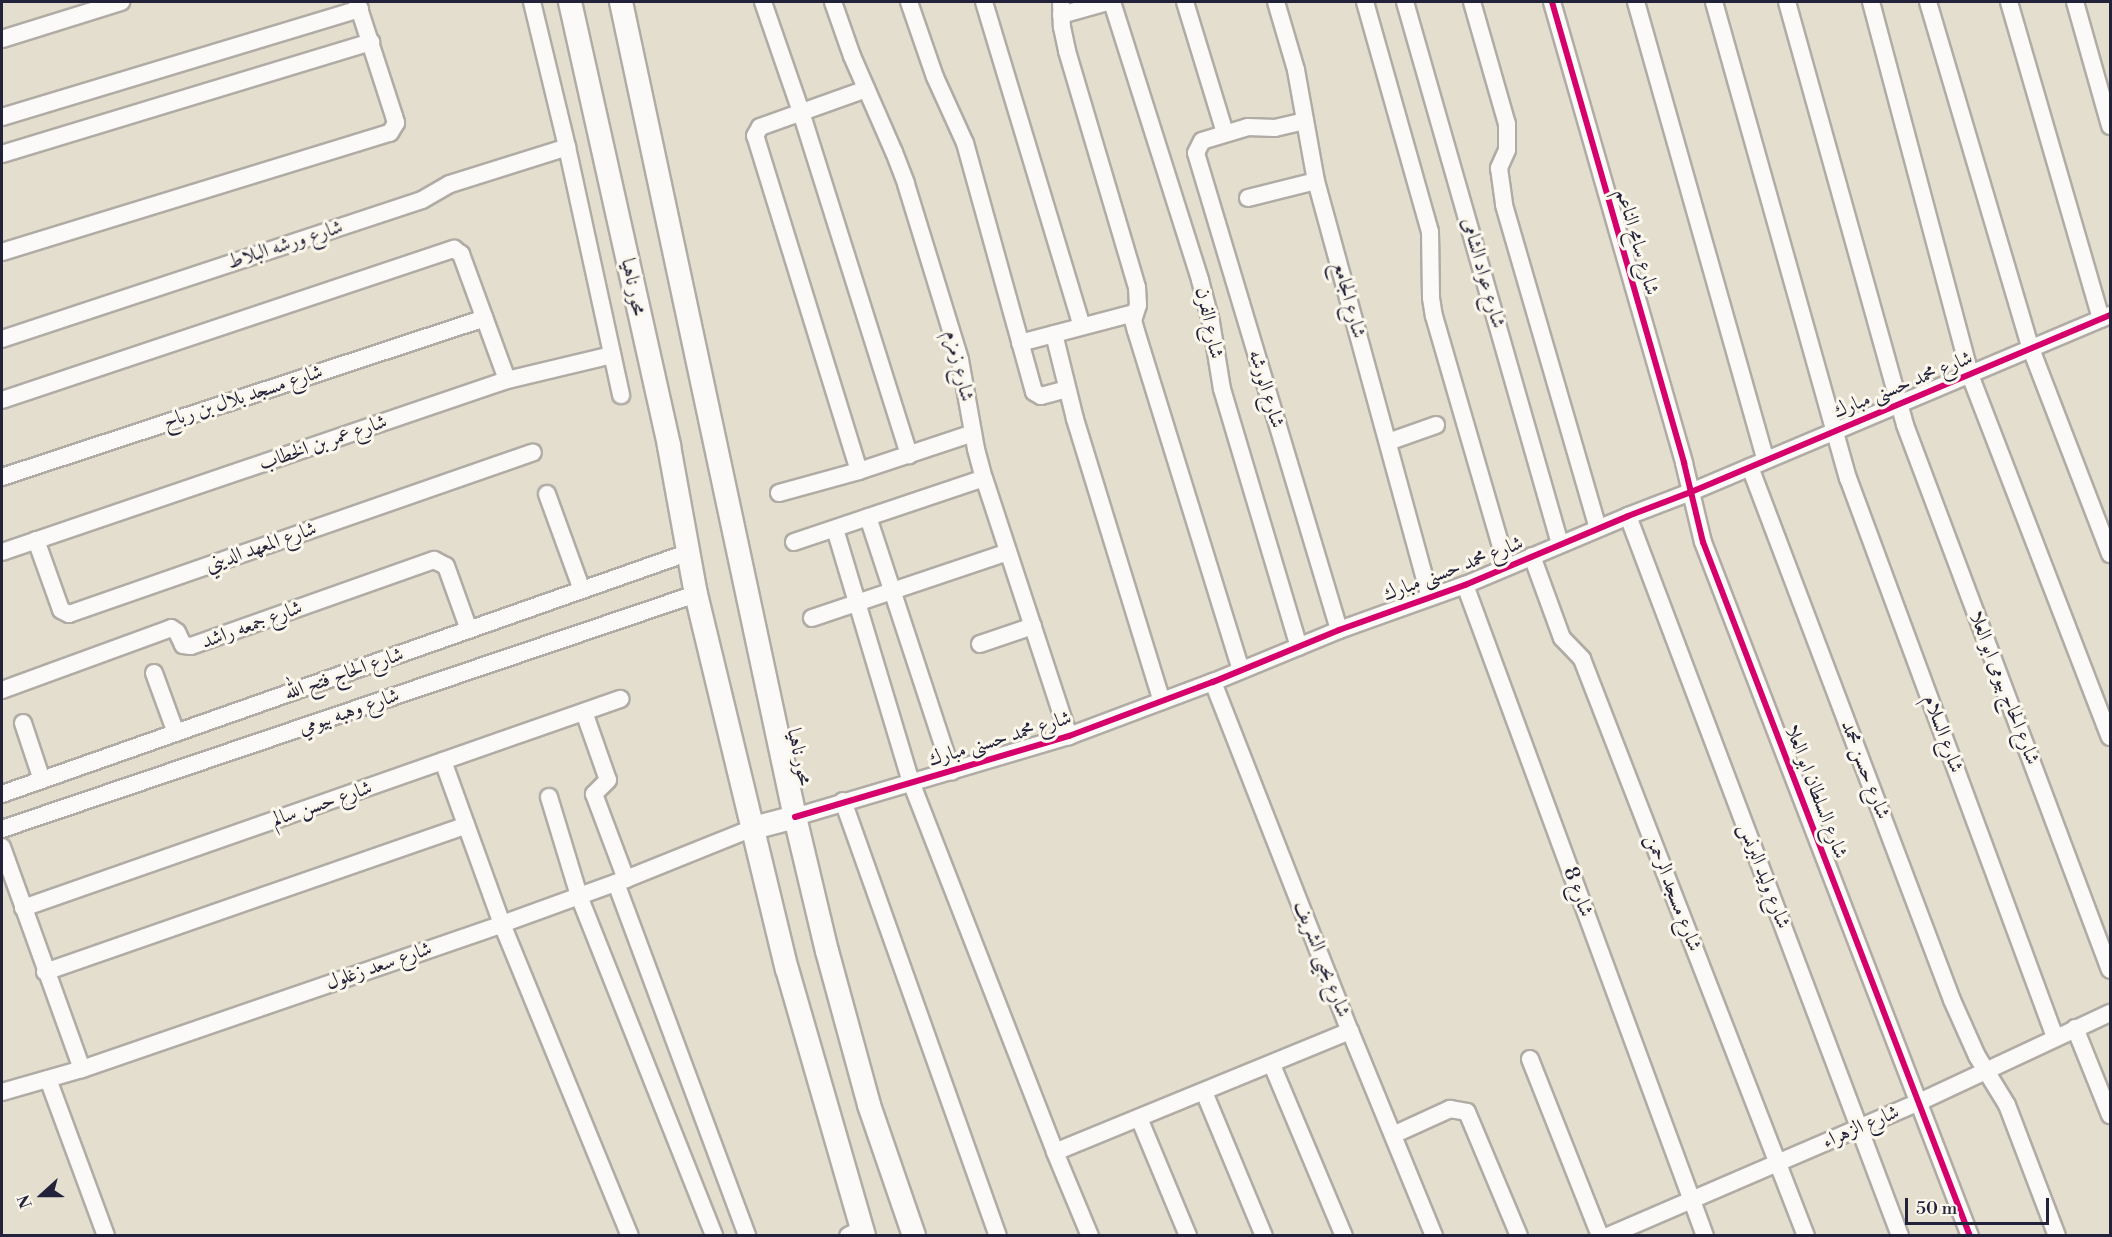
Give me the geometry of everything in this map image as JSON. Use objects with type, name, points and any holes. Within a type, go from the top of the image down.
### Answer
[{"type":"main road","name":"محور ناهيا","points":[[570,2],[669,446],[696,594],[787,969],[858,1233]]},
{"type":"main road","name":"محور ناهيا","points":[[621,2],[795,817],[827,951],[869,1106],[914,1236]]},
{"type":"main road","points":[[753,828],[795,817]]},
{"type":"street","points":[[2,39],[121,2]]},
{"type":"street","points":[[532,2],[567,147],[621,395]]},
{"type":"street","points":[[763,2],[801,112],[909,455]]},
{"type":"street","name":"شارع زمزم","points":[[833,2],[909,195],[960,360],[973,433],[984,478],[1069,736]]},
{"type":"street","points":[[909,2],[935,77],[965,143],[1035,394],[1041,396],[1067,389]]},
{"type":"street","points":[[984,2],[1082,326]]},
{"type":"street","points":[[1107,2],[1061,8],[1067,51],[1137,286],[1138,304],[1134,313],[1136,331],[1241,670]]},
{"type":"street","name":"شارع الفرن","points":[[1112,2],[1203,291],[1211,322],[1222,389],[1299,647]]},
{"type":"street","points":[[1185,2],[1225,134],[1254,125],[1275,128],[1305,121]]},
{"type":"street","name":"شارع الجامع","points":[[1276,2],[1296,70],[1316,181],[1430,597]]},
{"type":"street","points":[[1365,2],[1430,232],[1431,298],[1507,567]]},
{"type":"street","name":"شارع عواد الشامى","points":[[1405,2],[1560,544]]},
{"type":"street","points":[[1472,2],[1507,124],[1507,150],[1500,168],[1504,205],[1598,528]]},
{"type":"street","name":"شارع سامح الناعم","points":[[1551,2],[1691,492]]},
{"type":"street","points":[[1636,2],[1766,460]]},
{"type":"street","name":"شارع السلام","points":[[1714,2],[1852,489],[2055,1037]]},
{"type":"street","name":"شارع الحاج بيومى ابو العلا","points":[[1787,2],[1913,448],[2110,970]]},
{"type":"street","points":[[1871,2],[1970,375],[2110,737]]},
{"type":"street","points":[[1928,2],[2031,349],[2110,554]]},
{"type":"street","points":[[2009,2],[2106,317]]},
{"type":"street","points":[[2075,2],[2110,126]]},
{"type":"street","points":[[2,117],[359,5],[396,123],[390,133],[2,252]]},
{"type":"street","points":[[2,154],[370,42]]},
{"type":"street","points":[[859,471],[755,136],[760,127],[866,89]]},
{"type":"street","name":"شارع الورشه","points":[[1225,134],[1202,141],[1197,148],[1197,157],[1339,630]]},
{"type":"street","name":"شارع ورشه البلاط","points":[[2,339],[422,200],[450,183],[567,147]]},
{"type":"street","points":[[1248,198],[1316,181]]},
{"type":"street","points":[[2,400],[451,249],[457,249],[461,254],[507,380]]},
{"type":"street","points":[[1020,343],[1134,313]]},
{"type":"street","name":"شارع محمد حسنى مبارك","points":[[795,817],[1069,736],[1213,682],[1339,630],[1465,585],[2106,317]]},
{"type":"street","name":"شارع مسجد بلال بن رباح","points":[[2,477],[485,318]]},
{"type":"street","points":[[1054,334],[1067,389],[1162,701]]},
{"type":"street","name":"شارع عمر بن الخطاب","points":[[2,552],[507,380],[612,355]]},
{"type":"street","points":[[1388,442],[1436,425]]},
{"type":"street","points":[[779,494],[859,471],[973,433]]},
{"type":"street","name":"شارع المعهد الديني","points":[[36,540],[61,610],[69,614],[533,452]]},
{"type":"street","name":"شارع حسن محمد","points":[[1750,467],[1952,1000],[1986,1071],[2007,1105],[2057,1236]]},
{"type":"street","points":[[794,542],[984,478]]},
{"type":"street","name":"شارع السلطان ابو العلا","points":[[1691,492],[1703,542],[1970,1236]]},
{"type":"street","points":[[547,494],[582,590]]},
{"type":"street","name":"شارع وليد البرنس","points":[[1628,516],[1900,1236]]},
{"type":"street","points":[[868,517],[952,772]]},
{"type":"street","points":[[835,528],[911,782],[1090,1236]]},
{"type":"street","points":[[812,618],[1008,552]]},
{"type":"street","name":"شارع الحاج فتح الله","points":[[2,794],[687,553]]},
{"type":"street","name":"شارع مسجد الرحمن","points":[[1532,556],[1562,638],[1582,659],[1806,1236]]},
{"type":"street","name":"شارع جمعه راشد","points":[[2,690],[171,628],[177,632],[183,645],[191,646],[434,560],[446,566],[469,630]]},
{"type":"street","name":"شارع 8","points":[[1465,585],[1705,1236]]},
{"type":"street","name":"شارع وهبه بيومي","points":[[2,829],[696,594]]},
{"type":"street","points":[[980,644],[1033,626]]},
{"type":"street","points":[[154,673],[176,733]]},
{"type":"street","name":"شارع يحيى الشريف","points":[[1213,682],[1350,1031],[1434,1236]]},
{"type":"street","name":"شارع حسن سالم","points":[[23,908],[620,699]]},
{"type":"street","points":[[584,712],[608,780],[608,784],[595,790],[594,794],[621,881],[747,1236]]},
{"type":"street","points":[[23,723],[42,780]]},
{"type":"street","points":[[442,761],[502,924],[630,1236]]},
{"type":"street","points":[[549,796],[579,896],[714,1236]]},
{"type":"street","points":[[843,801],[998,1236]]},
{"type":"street","points":[[45,972],[466,825]]},
{"type":"street","name":"شارع سعد زغلول","points":[[2,1092],[82,1069],[502,924],[621,881],[753,828]]},
{"type":"street","points":[[2,847],[6,873],[23,908],[82,1069]]},
{"type":"street","name":"شارع الزهراء","points":[[1608,1236],[1917,1102],[2110,1013]]},
{"type":"street","points":[[2075,1028],[2110,1115]]},
{"type":"street","points":[[1055,1152],[1272,1065],[1350,1031]]},
{"type":"street","points":[[1530,1059],[1600,1236]]},
{"type":"street","points":[[1272,1065],[1344,1236]]},
{"type":"street","points":[[48,1079],[106,1236]]},
{"type":"street","points":[[1204,1092],[1264,1236]]},
{"type":"street","points":[[1393,1135],[1450,1109],[1467,1112],[1519,1236]]},
{"type":"street","points":[[1139,1118],[1188,1236]]},
{"type":"cycle path","points":[[1552,2],[1684,463],[1703,542],[1970,1236]]},
{"type":"cycle path","points":[[795,817],[1069,736],[1213,682],[1339,630],[1465,585],[2110,315]]}]
